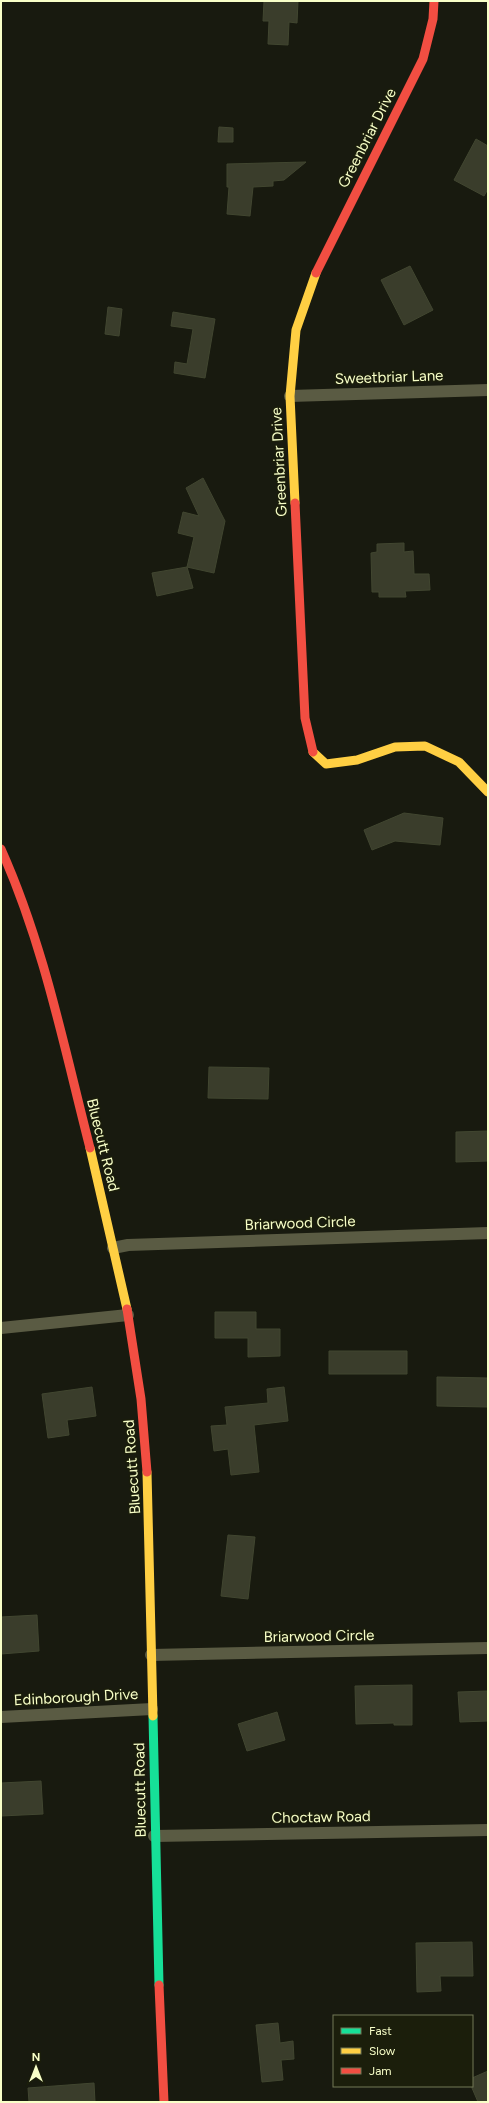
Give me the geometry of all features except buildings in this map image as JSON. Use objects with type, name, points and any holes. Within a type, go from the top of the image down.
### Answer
[{"type":"street","name":"Greenbriar Drive","points":[[434,1],[433,19],[423,59],[310,284],[296,330],[290,396],[305,718],[310,750],[326,764],[357,760],[395,747],[425,746],[459,762],[488,792]]},
{"type":"street","name":"Sweetbriar Lane","points":[[290,396],[488,390]]},
{"type":"street","name":"Bluecutt Road","points":[[1,849],[15,877],[37,942],[113,1248],[128,1315],[141,1399],[148,1494],[154,1836],[164,2102]]},
{"type":"street","name":"Briarwood Circle","points":[[113,1248],[128,1245],[488,1233]]},
{"type":"street","points":[[1,1328],[128,1315]]},
{"type":"street","name":"Briarwood Circle","points":[[152,1655],[488,1648]]},
{"type":"street","name":"Edinborough Drive","points":[[1,1717],[152,1709]]},
{"type":"street","name":"Choctaw Road","points":[[154,1836],[488,1830]]},
{"type":"traffic: fast","points":[[153,1716],[159,1985]]},
{"type":"traffic: slow","points":[[295,503],[290,396],[296,330],[316,273]]},
{"type":"traffic: slow","points":[[313,752],[326,764],[357,760],[395,747],[425,746],[459,762],[488,792]]},
{"type":"traffic: slow","points":[[90,1148],[127,1309]]},
{"type":"traffic: slow","points":[[147,1472],[153,1716]]},
{"type":"traffic: jam","points":[[316,273],[423,59],[433,19],[434,1]]},
{"type":"traffic: jam","points":[[295,503],[305,718],[313,752]]},
{"type":"traffic: jam","points":[[1,849],[16,885],[41,959],[62,1034],[90,1148]]},
{"type":"traffic: jam","points":[[127,1309],[141,1399],[147,1472]]},
{"type":"traffic: jam","points":[[159,1985],[164,2102]]}]
